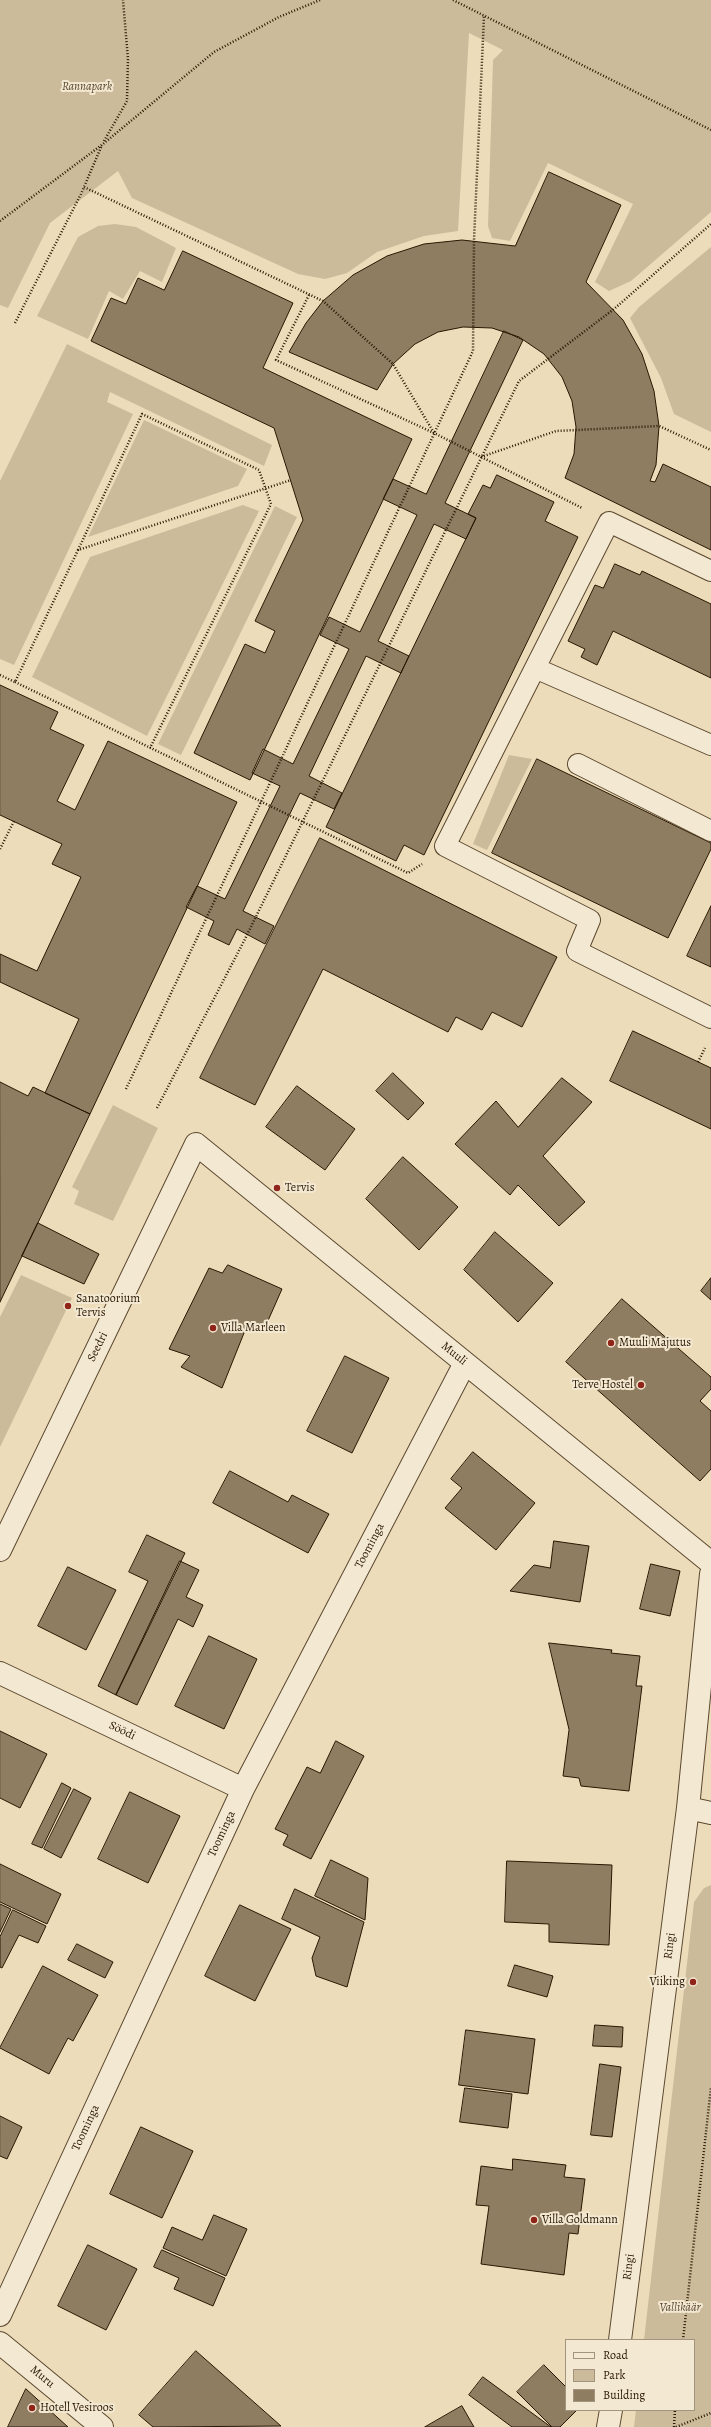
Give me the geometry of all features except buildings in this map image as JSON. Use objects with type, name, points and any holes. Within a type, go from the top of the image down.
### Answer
[{"type":"street","name":"Muuli","points":[[196,1144],[711,1563]]},
{"type":"street","name":"Seedri","points":[[0,1550],[196,1144]]},
{"type":"street","name":"Toominga","points":[[0,2315],[243,1789],[465,1363]]},
{"type":"street","name":"Ringi","points":[[620,2339],[688,1808],[711,1574]]},
{"type":"street","name":"Söödi","points":[[0,1673],[243,1789]]},
{"type":"street","points":[[688,1808],[711,1813]]},
{"type":"street","name":"Muru","points":[[0,2343],[102,2427]]},
{"type":"street","points":[[608,2427],[610,2411]]},
{"type":"lane","points":[[711,572],[609,522],[445,846],[590,920],[577,951],[711,1018]]},
{"type":"lane","points":[[535,668],[711,745]]},
{"type":"lane","points":[[578,764],[711,831]]},
{"type":"path","points":[[15,323],[84,187],[103,144],[127,101],[128,59],[123,0]]},
{"type":"path","points":[[0,221],[103,144],[214,52],[279,17],[320,0]]},
{"type":"path","points":[[453,0],[711,130]]},
{"type":"path","points":[[126,1090],[473,351],[474,240],[484,16]]},
{"type":"path","points":[[84,187],[323,301],[393,364],[434,433]]},
{"type":"path","points":[[157,1108],[244,941],[480,457],[519,381],[614,309],[711,224]]},
{"type":"path","points":[[309,295],[276,360],[434,433],[609,522]]},
{"type":"path","points":[[15,682],[142,414],[259,470],[271,504],[150,748]]},
{"type":"path","points":[[480,457],[556,431],[659,426],[711,450]]},
{"type":"path","points":[[78,550],[291,480]]},
{"type":"path","points":[[0,675],[260,803],[408,873],[448,848]]},
{"type":"path","points":[[0,849],[14,821]]},
{"type":"path","points":[[683,2339],[711,2087]]},
{"type":"path","points":[[676,2411],[675,2427],[711,2413]]},
{"type":"green space","name":"Rannapark","points":[[0,0],[711,0],[711,212],[631,281],[609,291],[595,282],[633,204],[548,163],[510,241],[492,238],[488,226],[493,60],[503,50],[469,33],[458,231],[424,236],[377,252],[347,273],[325,279],[298,274],[132,198],[118,171],[50,223],[8,308],[0,305]]},
{"type":"green space","points":[[115,224],[136,227],[176,248],[162,282],[140,271],[123,299],[109,291],[88,339],[37,316],[78,237],[98,226]]},
{"type":"green space","points":[[711,247],[711,432],[674,414],[661,378],[630,318],[639,307]]},
{"type":"green space","points":[[67,344],[272,445],[264,466],[110,392],[107,402],[133,414],[14,665],[0,659],[0,481]]},
{"type":"green space","points":[[144,420],[247,469],[238,486],[88,537]]},
{"type":"green space","points":[[243,505],[259,511],[147,736],[32,677],[90,557]]},
{"type":"green space","points":[[275,506],[297,517],[181,755],[158,744]]},
{"type":"green space","points":[[509,755],[532,759],[487,850],[473,844]]},
{"type":"green space","points":[[113,1105],[158,1128],[113,1221],[74,1204],[79,1191],[72,1187]]},
{"type":"green space","points":[[21,1275],[72,1298],[0,1447],[0,1317]]},
{"type":"green space","name":"Vallikäär","points":[[711,1885],[711,2427],[634,2427],[636,2411],[695,2411],[695,2339],[644,2339],[694,1902],[704,1888]]},
{"type":"place","name":"Tervis","points":[[277,1188]]},
{"type":"place","name":"Sanatoorium Tervis","points":[[68,1306]]},
{"type":"place","name":"Villa Marleen","points":[[213,1328]]},
{"type":"place","name":"Muuli Majutus","points":[[611,1343]]},
{"type":"place","name":"Terve Hostel","points":[[641,1385]]},
{"type":"place","name":"Viiking","points":[[693,1982]]},
{"type":"place","name":"Villa Goldmann","points":[[534,2220]]},
{"type":"place","name":"Hotell Vesiroos","points":[[32,2408]]}]
